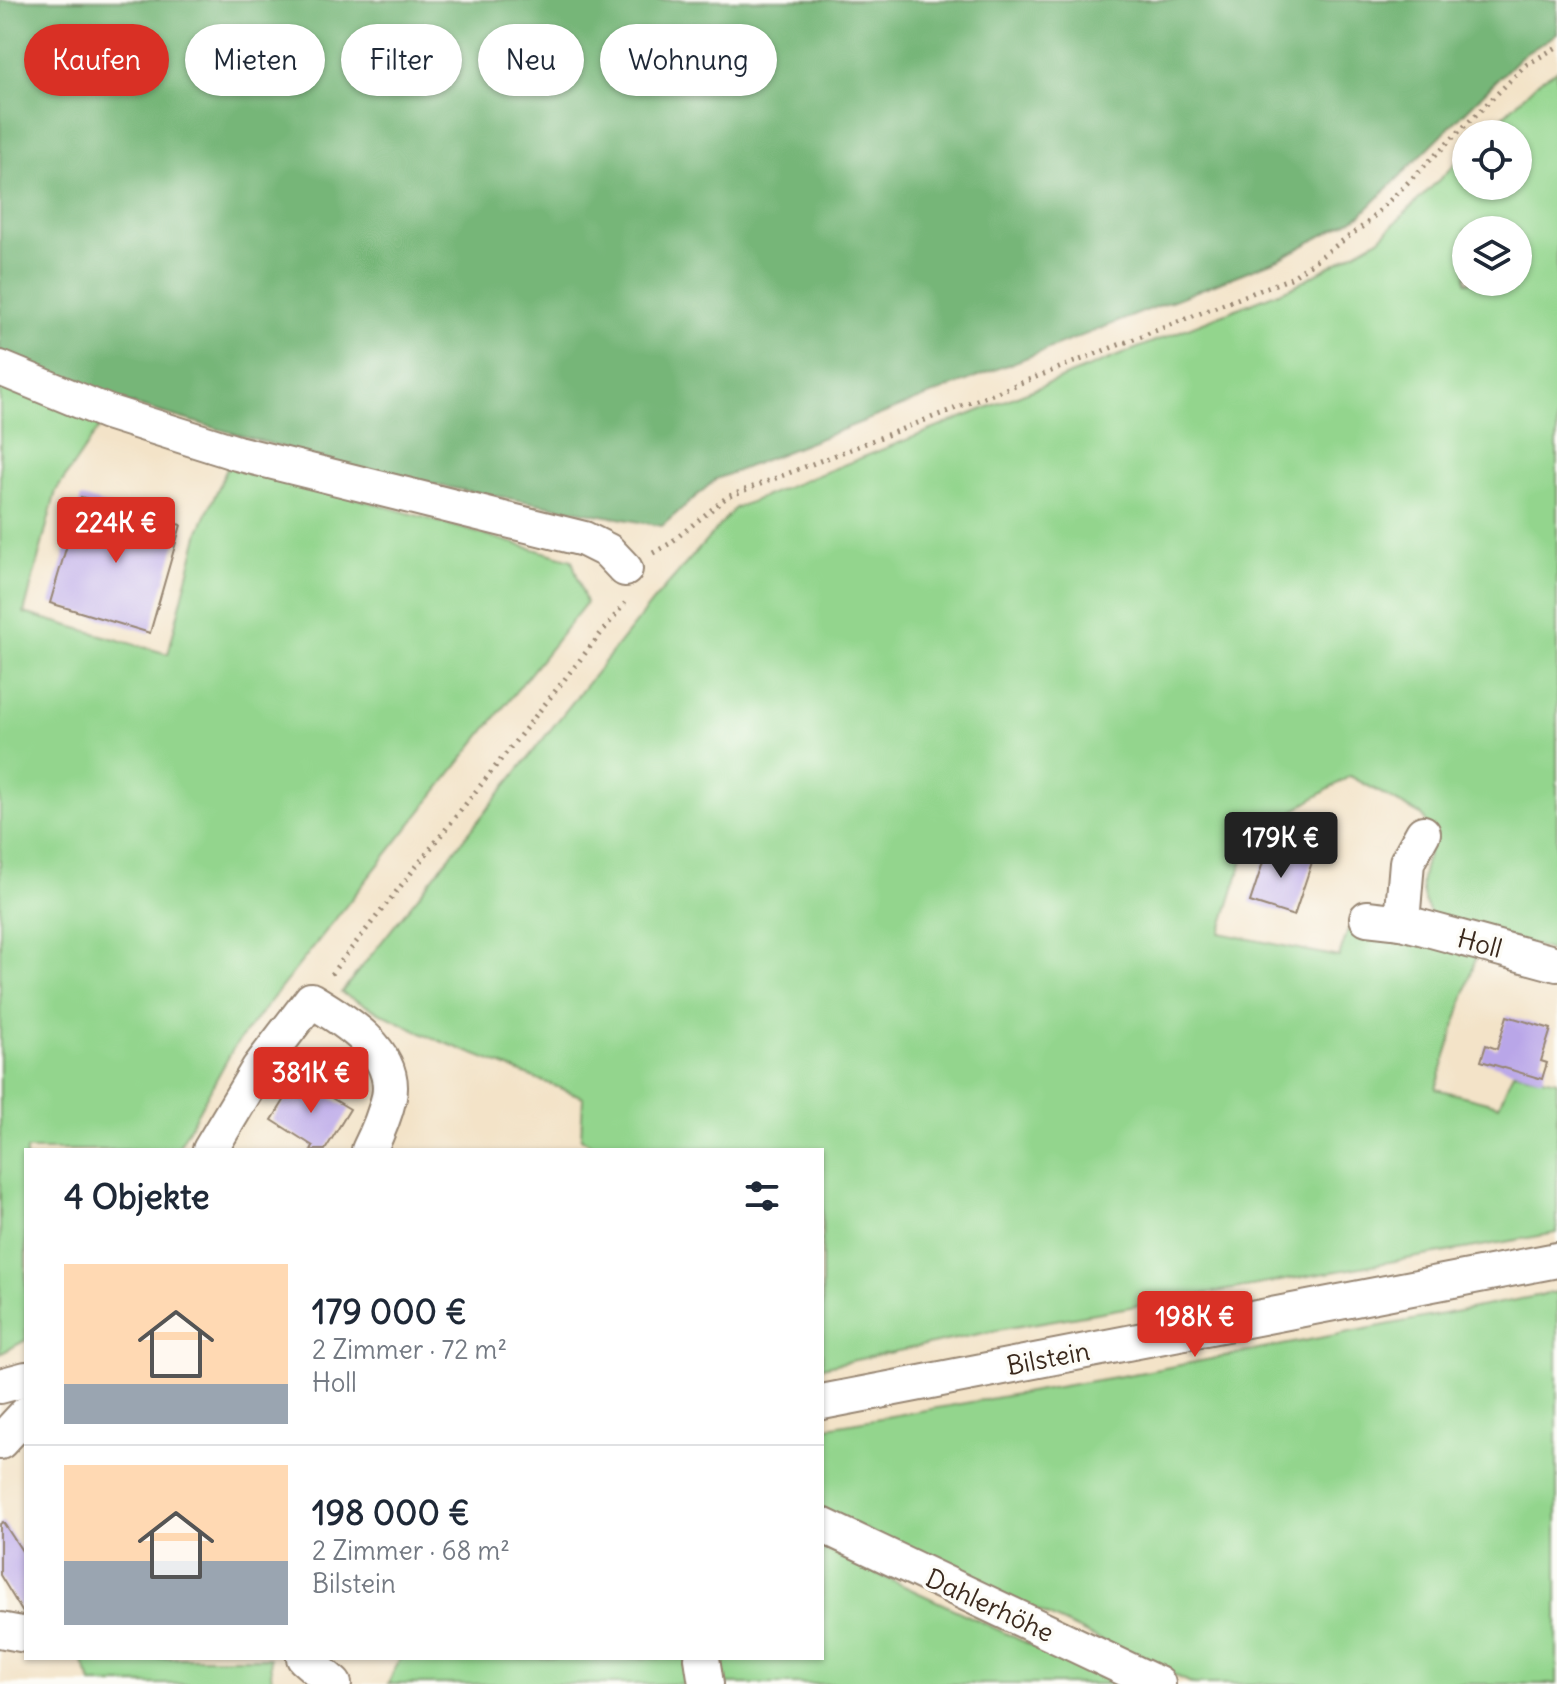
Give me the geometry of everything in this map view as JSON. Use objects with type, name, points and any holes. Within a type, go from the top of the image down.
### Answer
[{"type":"street","points":[[0,368],[107,412],[237,453],[584,539],[608,551],[625,569]]},
{"type":"street","points":[[1402,922],[1407,862],[1423,833]]},
{"type":"street","name":"Holl","points":[[1367,918],[1402,922],[1557,964]]},
{"type":"street","points":[[211,1148],[259,1068],[311,1000],[366,1038],[384,1063],[390,1094],[370,1148]]},
{"type":"street","name":"Bilstein","points":[[824,1402],[1557,1260]]},
{"type":"street","points":[[0,1386],[24,1380]]},
{"type":"street","points":[[0,1442],[24,1416]]},
{"type":"street","name":"Dahlerhöhe","points":[[824,1526],[1158,1684]]},
{"type":"street","points":[[0,1630],[24,1635]]},
{"type":"street","points":[[306,1660],[334,1684]]},
{"type":"street","points":[[702,1660],[706,1684]]},
{"type":"path","points":[[311,1000],[626,602],[628,585],[625,569],[669,544],[727,497],[1291,278],[1366,224],[1526,65],[1557,47]]},
{"type":"green space","points":[[0,0],[1557,0],[1557,34],[1520,57],[1457,120],[1452,120],[1452,125],[1361,215],[1281,258],[716,479],[662,526],[379,475],[111,398],[0,351]]},
{"type":"green space","points":[[1557,70],[1557,952],[1432,916],[1423,896],[1422,878],[1433,838],[1423,816],[1350,776],[1250,838],[1220,933],[1339,957],[1348,930],[1388,931],[1477,954],[1436,1089],[1499,1105],[1513,1072],[1557,1081],[1557,1233],[1003,1329],[824,1367],[824,1148],[596,1148],[581,1138],[583,1097],[425,1035],[341,993],[653,601],[735,508],[1294,286],[1379,239],[1452,167],[1452,200],[1532,200],[1532,120],[1499,120],[1539,81]]},
{"type":"green space","points":[[0,382],[101,425],[56,491],[24,613],[168,654],[199,531],[230,462],[572,560],[586,603],[234,1047],[178,1148],[24,1148],[24,1341],[0,1354]]},
{"type":"green space","points":[[1557,1292],[1557,1684],[1193,1684],[824,1510],[824,1428],[1144,1372]]},
{"type":"green space","points":[[824,1549],[1115,1684],[718,1684],[715,1660],[824,1660]]},
{"type":"green space","points":[[82,1660],[270,1660],[272,1684],[92,1684]]},
{"type":"green space","points":[[399,1660],[688,1660],[691,1684],[388,1684]]},
{"type":"building","points":[[81,497],[181,525],[150,633],[50,603]]},
{"type":"building","points":[[1269,844],[1313,859],[1294,916],[1250,902]]},
{"type":"building","points":[[1507,1016],[1551,1029],[1541,1061],[1547,1063],[1542,1079],[1481,1061],[1486,1045],[1497,1049]]},
{"type":"building","points":[[298,1078],[350,1109],[326,1148],[312,1148],[272,1120]]},
{"type":"building","points":[[3,1522],[24,1554],[24,1615],[0,1575],[0,1524]]}]
